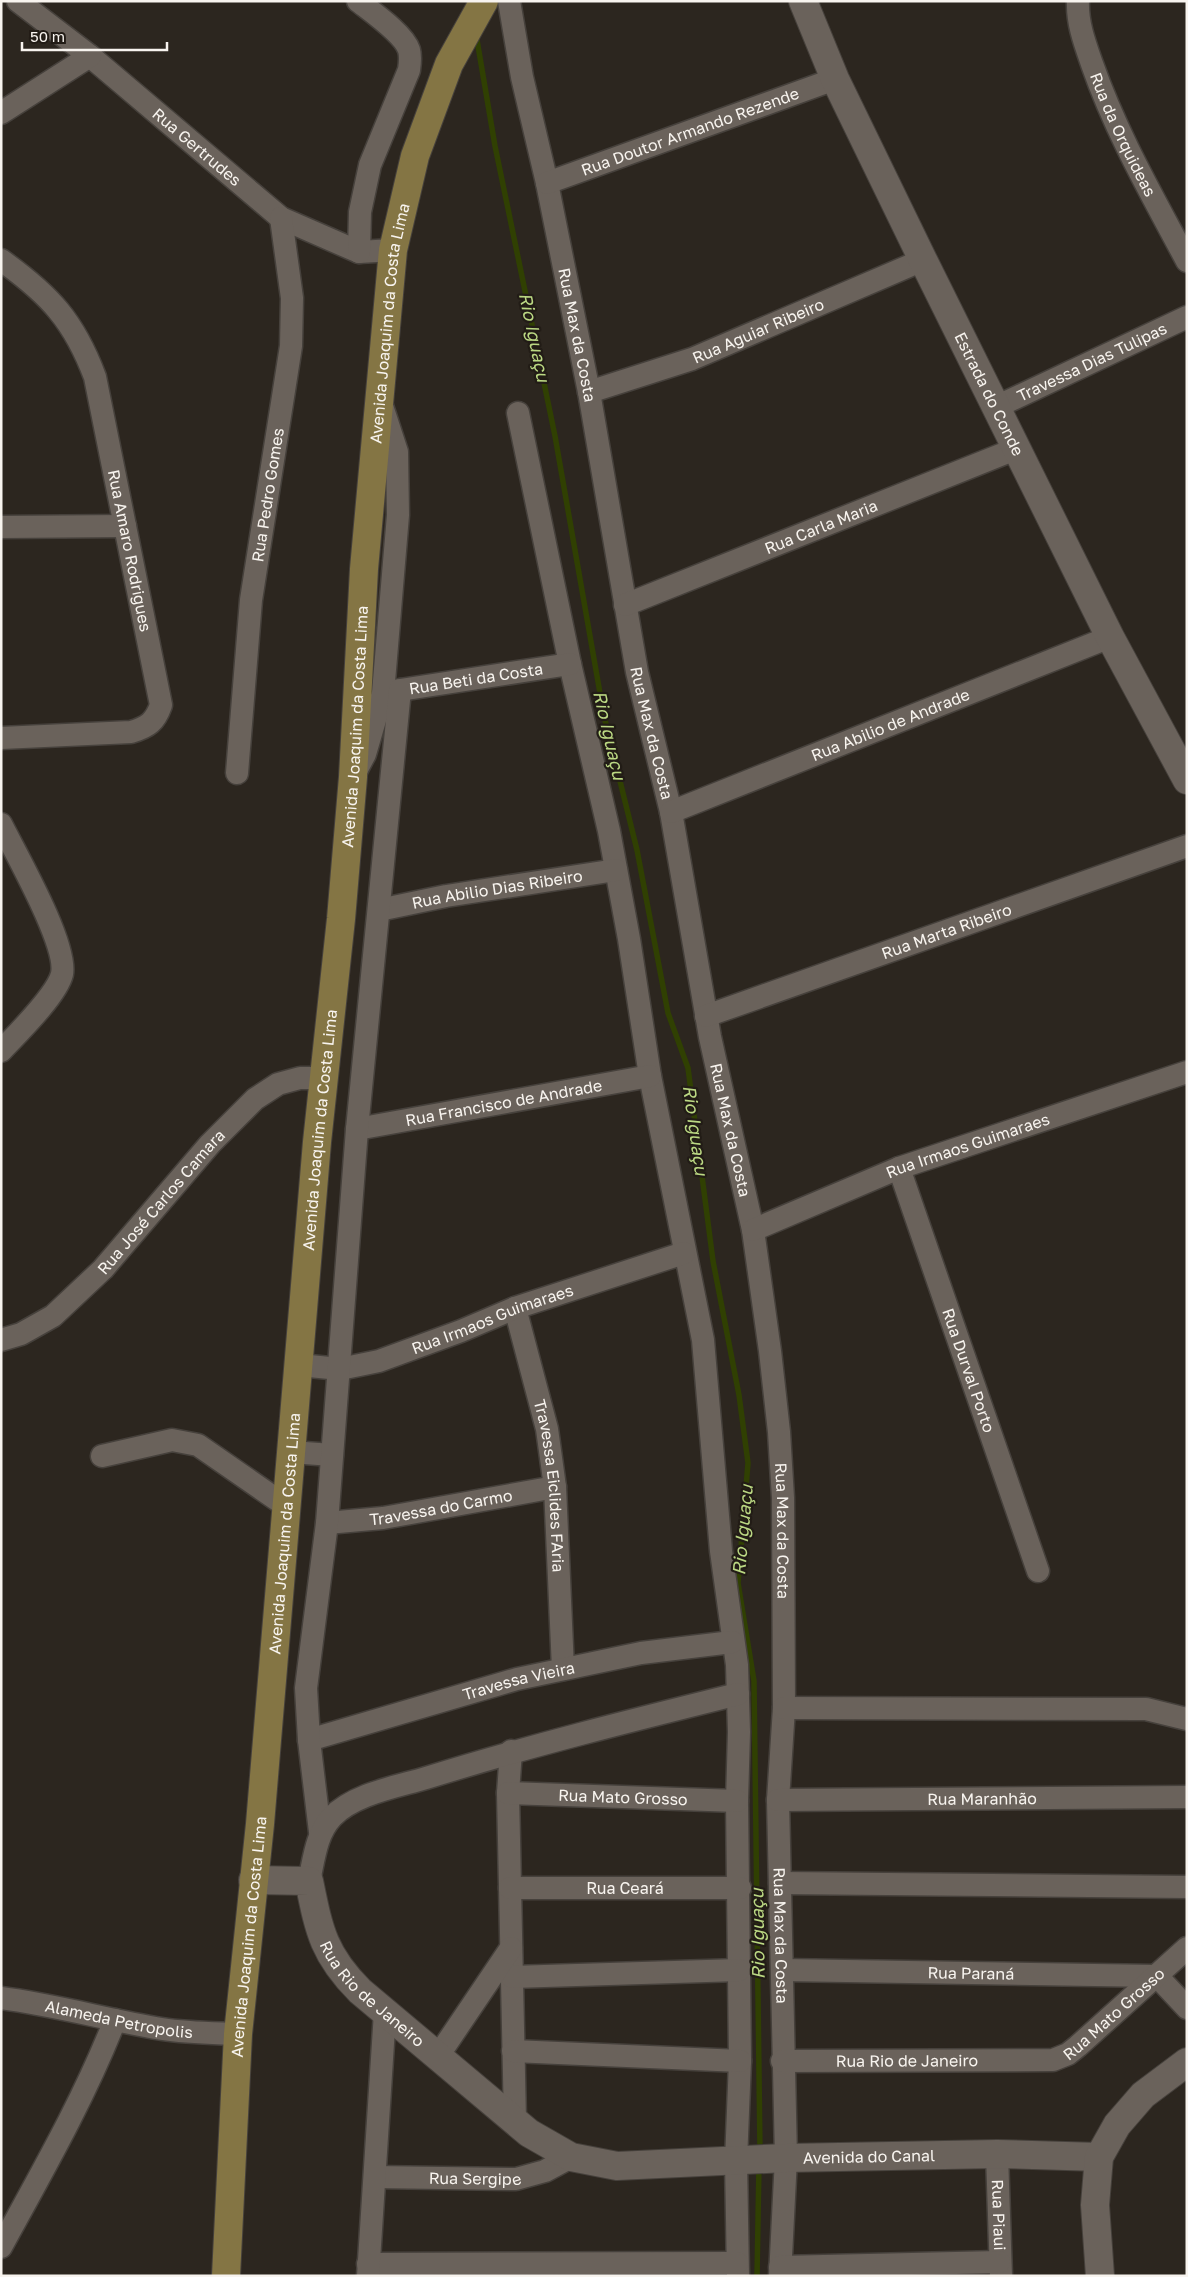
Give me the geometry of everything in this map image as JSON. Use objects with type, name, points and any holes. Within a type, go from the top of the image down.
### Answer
[{"type":"main road","name":"Avenida Joaquim da Costa Lima","points":[[226,2276],[238,2034],[254,1880],[290,1452],[353,777],[364,569],[381,403],[382,352],[393,250],[415,156],[449,64],[477,11]]},
{"type":"street","points":[[358,1],[399,36],[408,48],[410,58],[409,70],[370,166],[360,212],[359,252]]},
{"type":"street","name":"Rua Max da Costa","points":[[509,1],[522,77],[547,183],[589,392],[637,672],[671,812],[706,1016],[753,1230],[780,1432],[783,1498],[784,1708],[778,1800],[783,1970],[783,2159],[780,2271]]},
{"type":"street","name":"Estrada do Conde","points":[[803,1],[835,79],[923,260],[1110,636],[1187,780]]},
{"type":"street","name":"Rua da Orquideas","points":[[1078,1],[1078,15],[1102,93],[1127,148],[1187,261]]},
{"type":"street","name":"Rua Gertrudes","points":[[27,3],[281,218],[359,252],[393,250]]},
{"type":"street","points":[[1,113],[90,56]]},
{"type":"street","name":"Rua Doutor Armando Rezende","points":[[547,183],[835,79]]},
{"type":"street","name":"Rua Pedro Gomes","points":[[237,773],[251,600],[272,478],[291,346],[292,298],[281,218]]},
{"type":"street","name":"Rua Amaro Rodrigues","points":[[1,260],[48,297],[68,320],[84,348],[96,378],[161,705],[156,719],[146,727],[131,732],[1,738]]},
{"type":"street","name":"Rua Aguiar Ribeiro","points":[[589,392],[692,359],[923,260]]},
{"type":"street","name":"Travessa Dias Tulipas","points":[[996,407],[1187,317]]},
{"type":"street","points":[[254,1880],[309,1881],[320,1832],[309,1740],[306,1688],[327,1523],[357,1129],[379,910],[391,691],[398,524],[398,477],[397,452],[393,434],[381,403]]},
{"type":"street","points":[[385,2012],[368,2270],[738,2269],[740,1888],[737,1801],[737,1665],[732,1642],[722,1551],[703,1340],[684,1253],[650,1076],[629,939],[609,832],[570,664],[518,413]]},
{"type":"street","name":"Rua Carla Maria","points":[[625,605],[1018,448]]},
{"type":"street","points":[[1,527],[125,526]]},
{"type":"street","name":"Rua Abilio de Andrade","points":[[671,812],[1110,636]]},
{"type":"street","name":"Rua Beti da Costa","points":[[391,691],[570,664]]},
{"type":"street","points":[[353,777],[391,691]]},
{"type":"street","points":[[1,824],[53,930],[63,962],[62,976],[52,993],[1,1051]]},
{"type":"street","name":"Rua Marta Ribeiro","points":[[706,1016],[1187,846]]},
{"type":"street","name":"Rua Abilio Dias Ribeiro","points":[[379,910],[446,896],[616,870]]},
{"type":"street","name":"Rua Irmaos Guimaraes","points":[[753,1230],[899,1168],[1187,1072]]},
{"type":"street","name":"Rua Francisco de Andrade","points":[[357,1129],[650,1076]]},
{"type":"street","name":"Rua José Carlos Camara","points":[[1,1340],[21,1334],[53,1316],[103,1269],[210,1144],[255,1099],[278,1084],[300,1078],[324,1078]]},
{"type":"street","name":"Rua Durval Porto","points":[[899,1168],[1038,1571]]},
{"type":"street","name":"Rua Irmaos Guimaraes","points":[[299,1365],[340,1369],[379,1362],[516,1308],[684,1253]]},
{"type":"street","name":"Travessa Eiclides FAria","points":[[516,1308],[546,1429],[555,1487],[563,1669]]},
{"type":"street","points":[[102,1456],[172,1440],[198,1445],[286,1506]]},
{"type":"street","points":[[290,1452],[332,1455]]},
{"type":"street","name":"Travessa do Carmo","points":[[327,1523],[383,1518],[555,1487]]},
{"type":"street","name":"Travessa Vieira","points":[[309,1740],[479,1690],[563,1669],[641,1653],[732,1642]]},
{"type":"street","points":[[320,1832],[331,1818],[343,1808],[376,1794],[511,1751],[738,1694]]},
{"type":"street","points":[[784,1708],[1146,1709],[1187,1719]]},
{"type":"street","points":[[511,1751],[508,1793],[514,2121]]},
{"type":"street","name":"Rua Mato Grosso","points":[[508,1793],[737,1801]]},
{"type":"street","name":"Rua Maranhão","points":[[778,1800],[1187,1797]]},
{"type":"street","name":"Rua Rio de Janeiro","points":[[309,1881],[319,1930],[339,1970],[385,2012],[529,2133],[571,2157],[618,2166],[739,2162]]},
{"type":"street","points":[[780,1883],[1187,1887]]},
{"type":"street","name":"Rua Ceará","points":[[510,1888],[740,1888]]},
{"type":"street","points":[[438,2056],[511,1948]]},
{"type":"street","name":"Rua Mato Grosso","points":[[1032,2061],[1053,2060],[1068,2054],[1187,1948]]},
{"type":"street","points":[[512,1977],[739,1970]]},
{"type":"street","name":"Rua Paraná","points":[[783,1970],[1157,1976]]},
{"type":"street","points":[[1157,1976],[1187,2008]]},
{"type":"street","name":"Alameda Petropolis","points":[[1,1998],[38,2003],[164,2029],[238,2034]]},
{"type":"street","points":[[1,2246],[72,2116],[100,2059],[115,2020]]},
{"type":"street","points":[[513,2052],[740,2062]]},
{"type":"street","name":"Rua Rio de Janeiro","points":[[782,2061],[1032,2061]]},
{"type":"street","points":[[1100,2276],[1095,2205],[1099,2157],[1117,2125],[1143,2095],[1187,2062]]},
{"type":"street","name":"Avenida do Canal","points":[[739,2162],[783,2159],[997,2154],[1099,2157]]},
{"type":"street","name":"Rua Piaui","points":[[997,2154],[1000,2269]]},
{"type":"street","name":"Rua Sergipe","points":[[375,2177],[516,2179],[546,2171],[571,2157]]},
{"type":"street","points":[[780,2271],[1000,2269]]},
{"type":"waterway","name":"Rio Iguaçu","points":[[476,34],[495,146],[555,436],[604,716],[637,850],[668,1013],[688,1068],[713,1261],[739,1395],[748,1463],[738,1583],[754,1681],[760,2151]]},
{"type":"waterway","name":"Rio Iguaçu","points":[[757,2276],[759,2165]]}]
